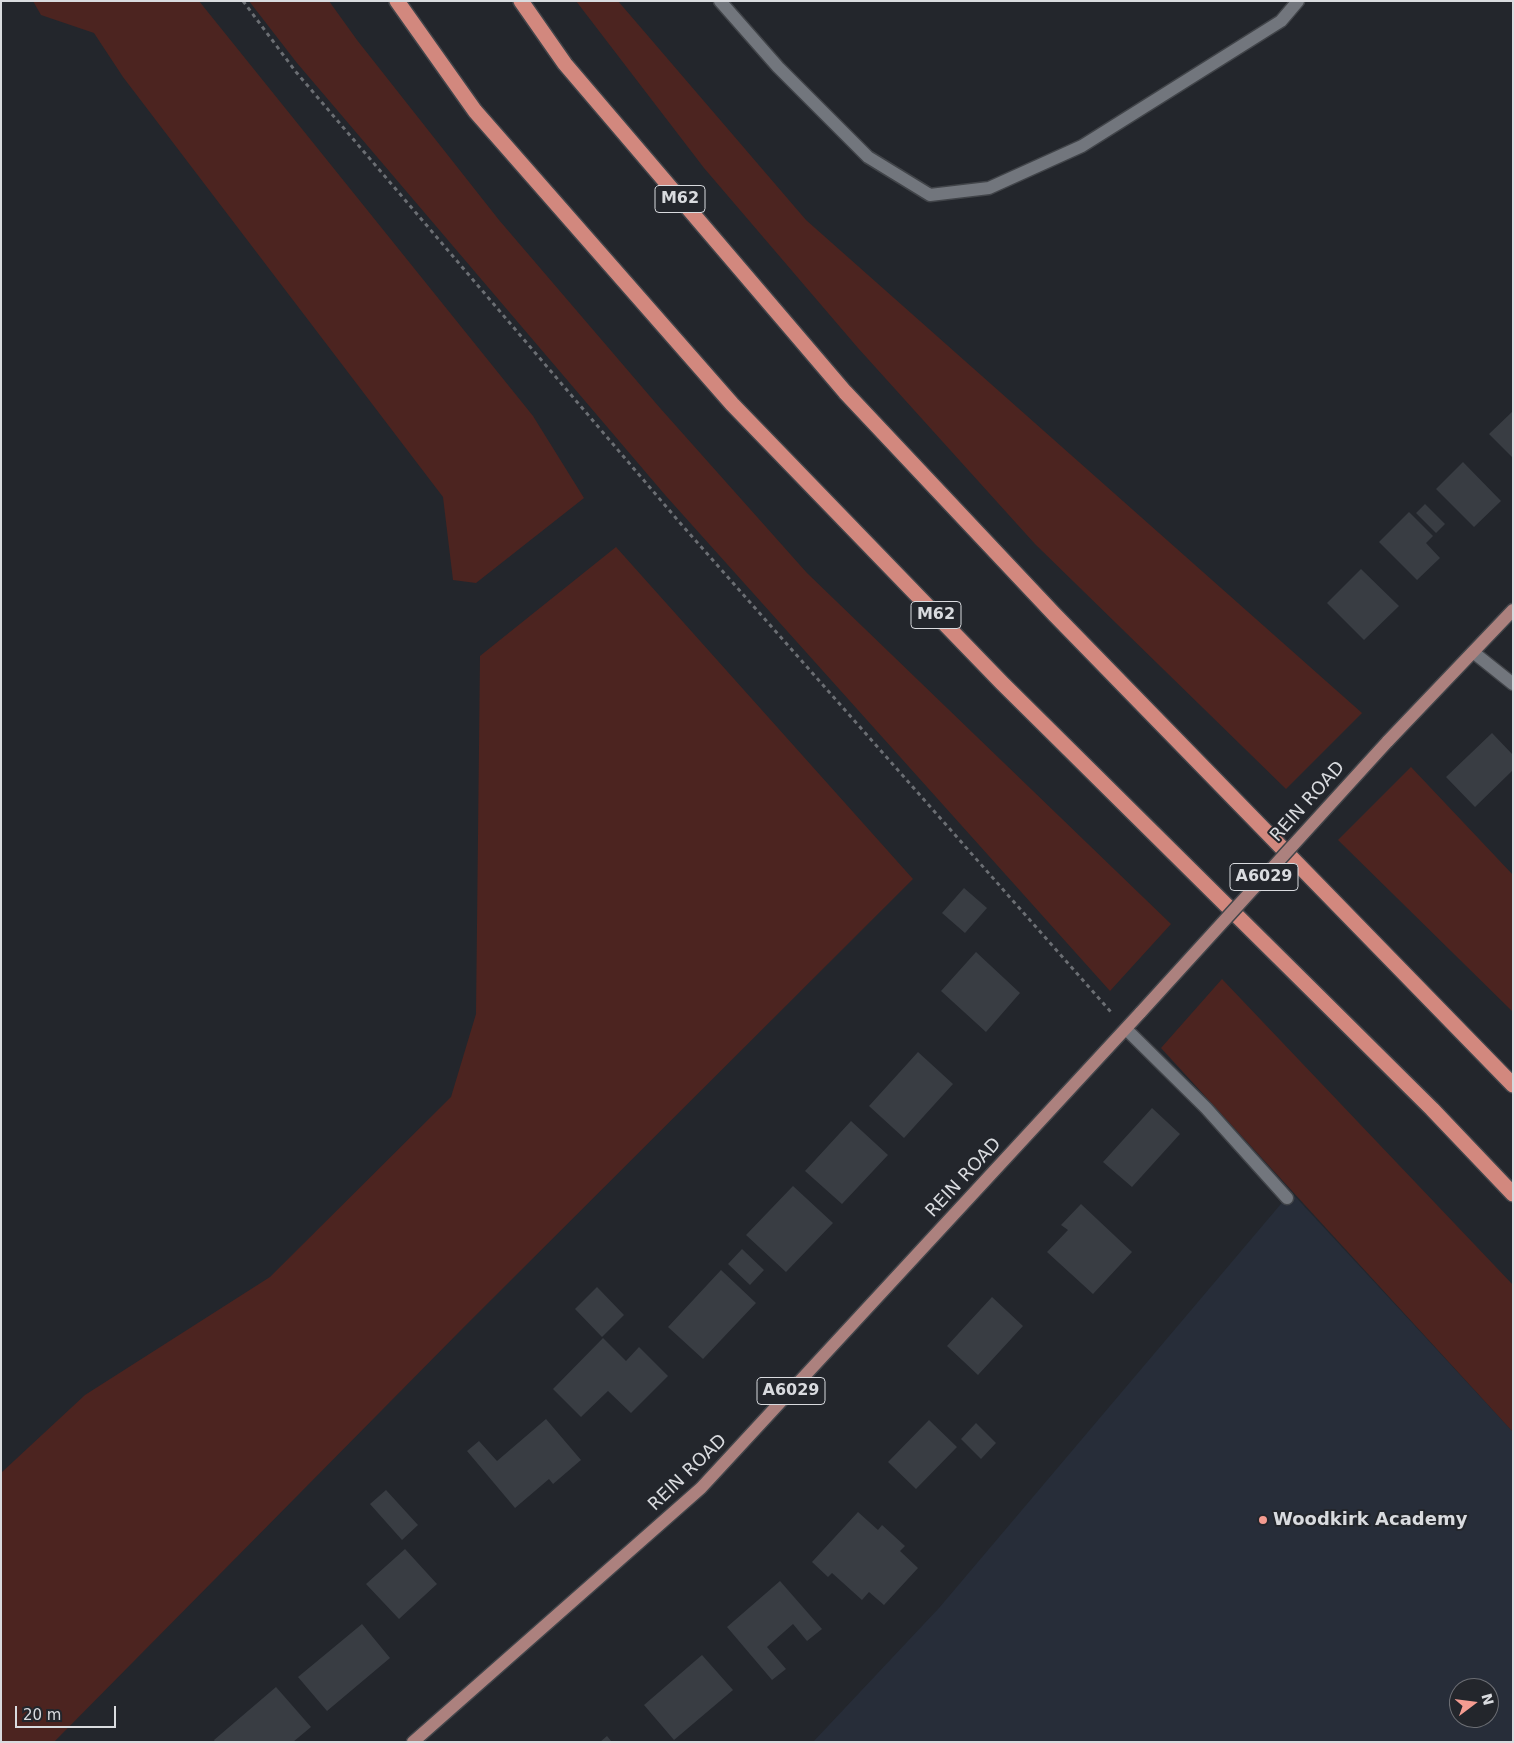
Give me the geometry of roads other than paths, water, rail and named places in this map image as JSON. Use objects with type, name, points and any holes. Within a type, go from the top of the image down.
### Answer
[{"type":"highway","name":"M62","points":[[397,1],[475,110],[732,404],[1002,683],[1432,1109],[1513,1194]]},
{"type":"highway","name":"M62","points":[[521,1],[566,64],[845,392],[1054,614],[1513,1085]]},
{"type":"main road","name":"REIN ROAD","points":[[413,1742],[701,1488],[1126,1029],[1387,742],[1513,610]]},
{"type":"street","points":[[720,1],[778,67],[868,157],[930,195],[989,188],[1082,146],[1282,21],[1298,1]]},
{"type":"street","points":[[1473,652],[1513,684]]},
{"type":"street","points":[[1126,1029],[1206,1108],[1287,1198]]},
{"type":"place","name":"Woodkirk Academy","points":[[1263,1520]]}]
